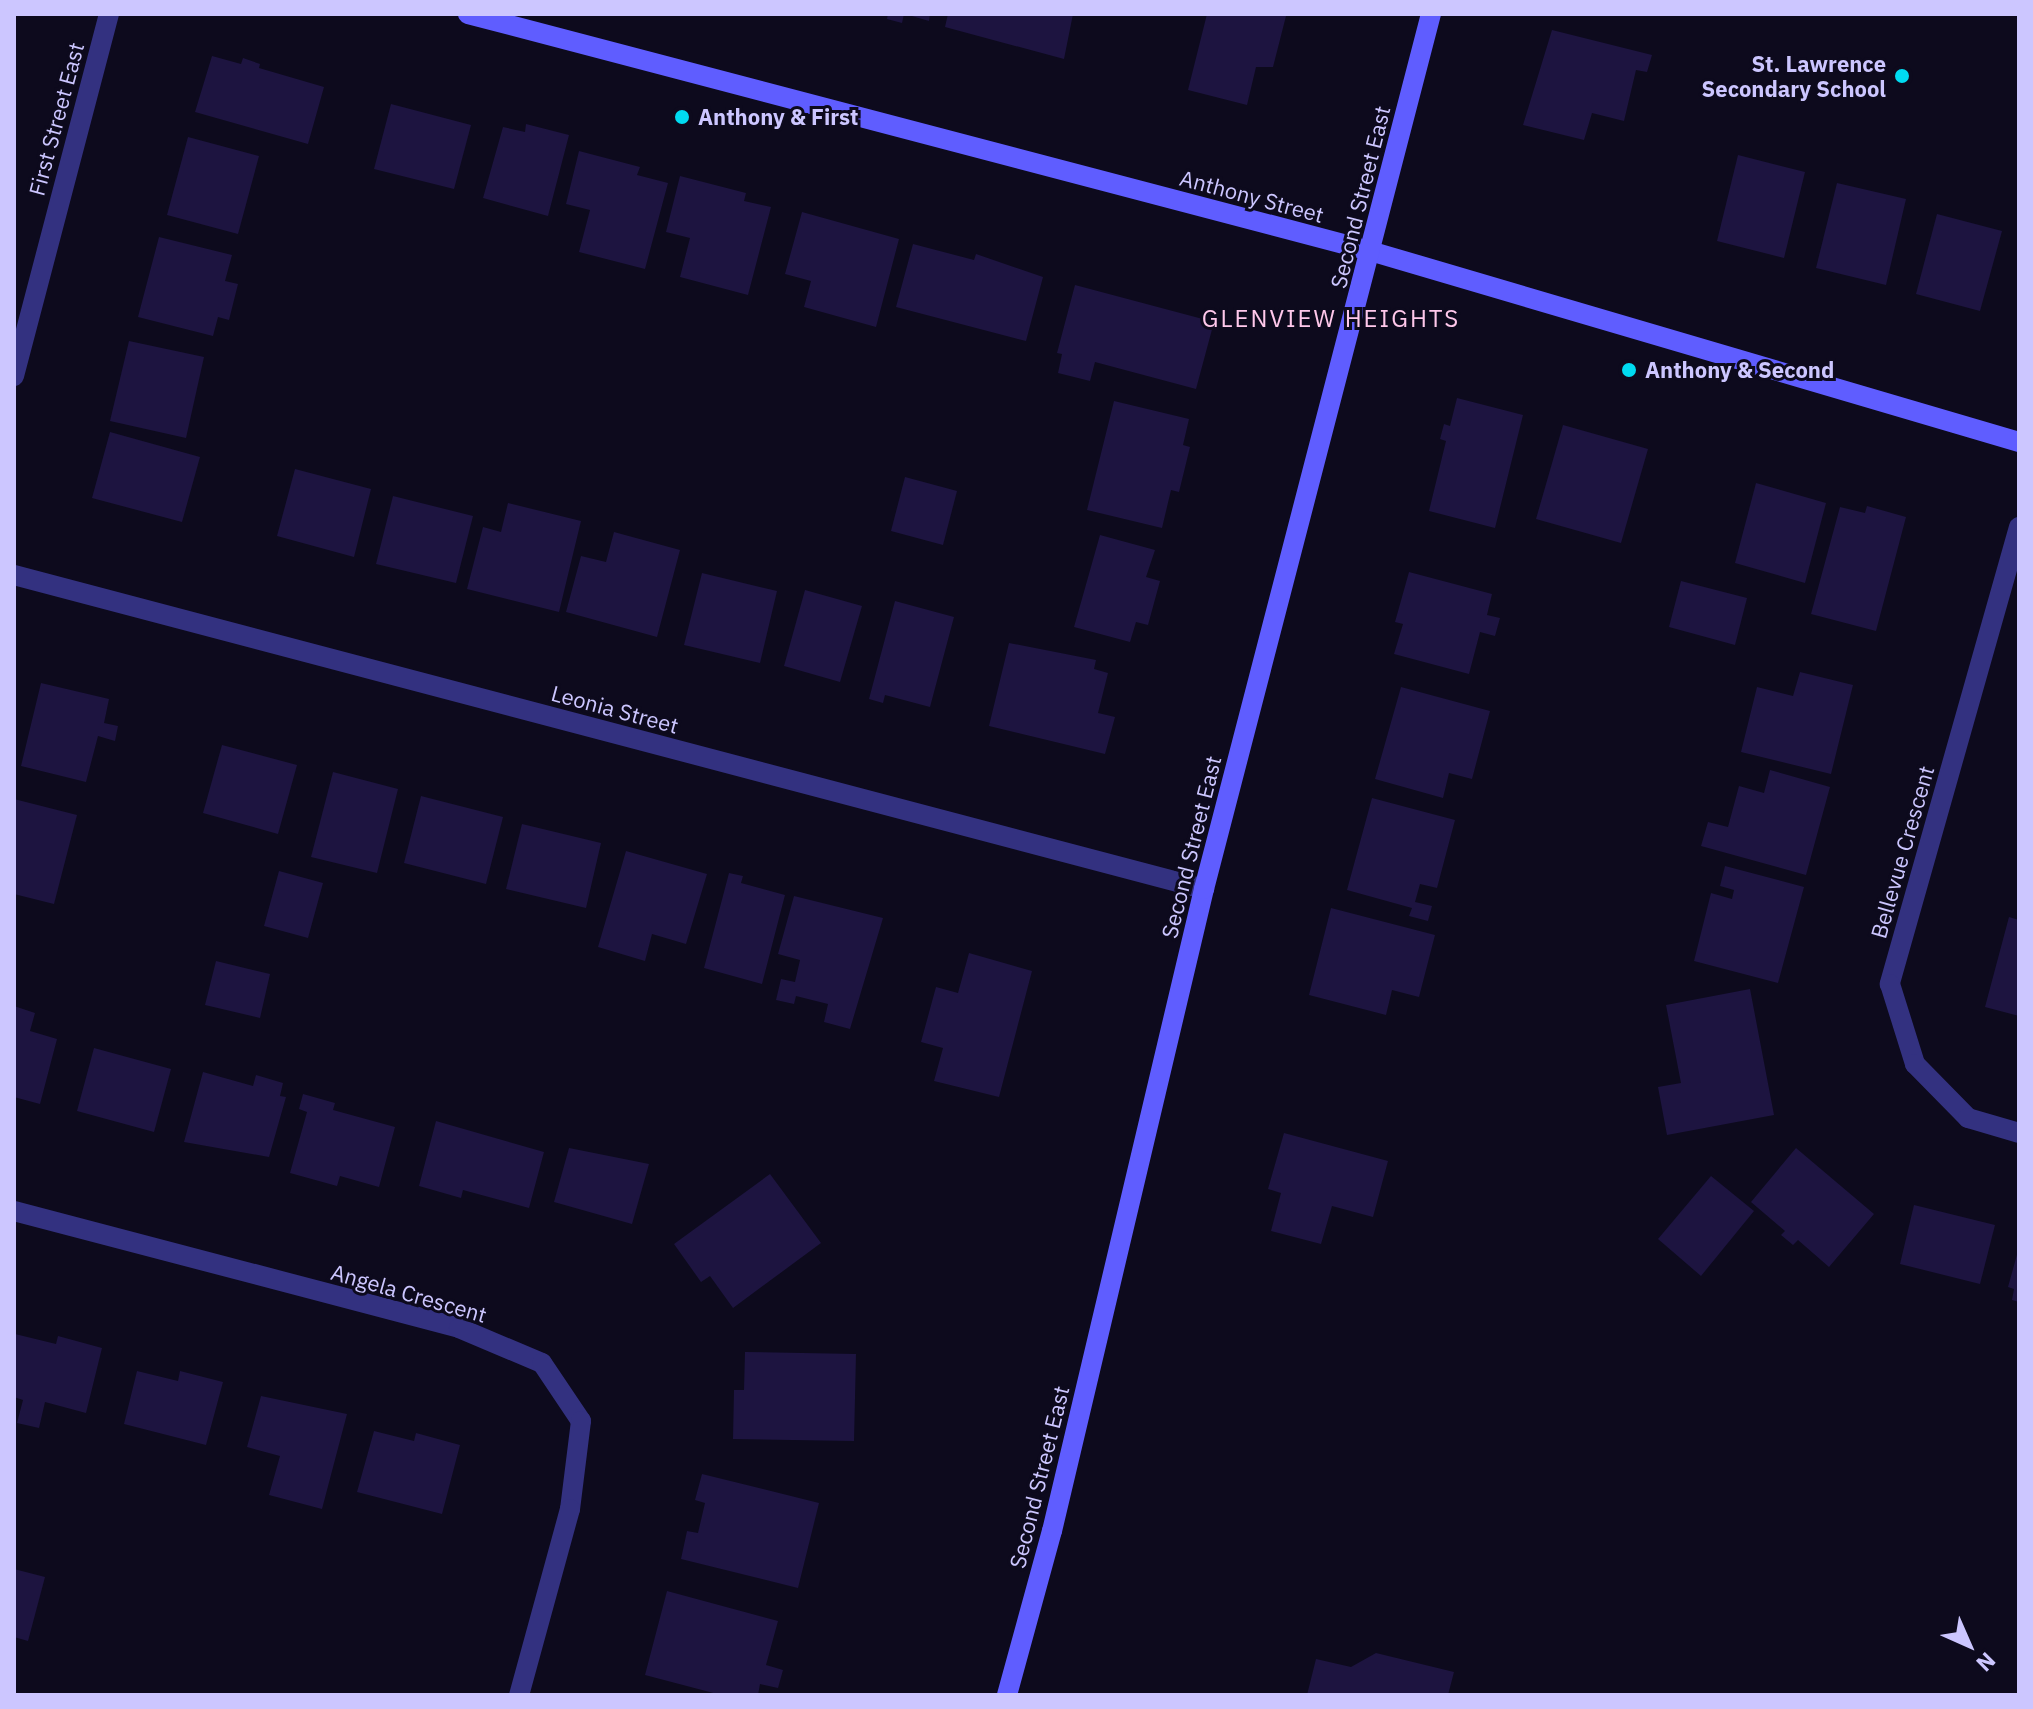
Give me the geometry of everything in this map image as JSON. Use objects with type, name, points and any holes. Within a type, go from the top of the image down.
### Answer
[{"type":"main road","name":"Anthony Street","points":[[468,14],[1370,251],[2019,442]]},
{"type":"main road","name":"Second Street East","points":[[1007,1695],[1055,1515],[1204,889],[1431,14]]},
{"type":"street","name":"First Street East","points":[[14,376],[109,14]]},
{"type":"street","name":"Bellevue Crescent","points":[[2019,527],[1890,984],[1915,1064],[1968,1118],[2019,1133]]},
{"type":"street","name":"Leonia Street","points":[[14,575],[1204,889]]},
{"type":"street","name":"Angela Crescent","points":[[14,1211],[459,1328],[542,1363],[581,1421],[570,1509],[519,1695]]},
{"type":"building","points":[[888,14],[904,14],[902,23],[887,19]]},
{"type":"building","points":[[905,14],[930,14],[929,21]]},
{"type":"building","points":[[948,14],[1073,14],[1064,59],[945,27]]},
{"type":"building","points":[[1207,14],[1286,16],[1273,67],[1256,67],[1247,105],[1188,90]]},
{"type":"building","points":[[1552,30],[1652,55],[1647,72],[1636,70],[1624,121],[1592,113],[1584,140],[1523,125]]},
{"type":"building","points":[[212,56],[241,64],[243,58],[260,64],[259,68],[324,87],[308,144],[195,112]]},
{"type":"building","points":[[391,104],[471,125],[454,189],[374,169]]},
{"type":"building","points":[[526,124],[569,135],[548,216],[483,198],[503,127],[525,132]]},
{"type":"building","points":[[188,137],[259,156],[238,234],[167,215]]},
{"type":"building","points":[[579,151],[640,167],[637,175],[668,183],[645,269],[579,252],[590,210],[566,204]]},
{"type":"building","points":[[1738,155],[1805,172],[1784,258],[1717,241]]},
{"type":"building","points":[[680,176],[746,193],[744,201],[771,207],[748,295],[680,277],[690,238],[666,232]]},
{"type":"building","points":[[1837,183],[1906,199],[1886,285],[1816,268]]},
{"type":"building","points":[[802,212],[899,239],[876,327],[804,307],[811,281],[785,274]]},
{"type":"building","points":[[1937,214],[2002,231],[1980,311],[1916,294]]},
{"type":"building","points":[[159,237],[232,255],[225,281],[238,284],[229,320],[218,317],[213,336],[138,317]]},
{"type":"building","points":[[913,244],[974,260],[976,254],[1043,277],[1026,341],[896,307]]},
{"type":"building","points":[[1075,285],[1214,322],[1196,389],[1095,362],[1090,381],[1058,373],[1062,354],[1057,353]]},
{"type":"building","points":[[129,341],[204,357],[186,438],[110,421]]},
{"type":"building","points":[[1457,398],[1523,415],[1495,528],[1429,511],[1446,441],[1440,439],[1444,424],[1450,426]]},
{"type":"building","points":[[1114,401],[1189,419],[1183,445],[1190,447],[1179,492],[1171,490],[1162,528],[1087,510]]},
{"type":"building","points":[[1563,425],[1648,449],[1621,543],[1536,519]]},
{"type":"building","points":[[110,432],[200,457],[182,522],[92,498]]},
{"type":"building","points":[[295,469],[371,489],[354,557],[277,536]]},
{"type":"building","points":[[905,477],[957,491],[943,545],[891,531]]},
{"type":"building","points":[[1756,483],[1826,503],[1805,583],[1735,563]]},
{"type":"building","points":[[393,496],[473,516],[456,583],[376,564]]},
{"type":"building","points":[[508,503],[581,521],[559,612],[467,589],[483,527],[501,532]]},
{"type":"building","points":[[1867,506],[1906,517],[1876,631],[1811,614],[1840,507],[1865,513]]},
{"type":"building","points":[[614,532],[680,550],[657,637],[566,612],[581,556],[606,562]]},
{"type":"building","points":[[1100,535],[1155,550],[1146,577],[1160,581],[1148,625],[1136,622],[1130,642],[1074,627]]},
{"type":"building","points":[[1409,572],[1492,594],[1487,615],[1500,618],[1495,636],[1480,632],[1469,674],[1394,654],[1403,624],[1395,622]]},
{"type":"building","points":[[702,573],[777,591],[760,663],[684,645]]},
{"type":"building","points":[[1681,581],[1747,598],[1735,645],[1669,627]]},
{"type":"building","points":[[805,590],[862,606],[840,682],[784,666]]},
{"type":"building","points":[[895,601],[954,617],[930,707],[885,695],[883,703],[869,699]]},
{"type":"building","points":[[1009,643],[1096,660],[1094,669],[1108,673],[1098,713],[1115,717],[1105,754],[989,726]]},
{"type":"building","points":[[1800,672],[1853,685],[1831,774],[1741,752],[1757,687],[1793,696]]},
{"type":"building","points":[[41,683],[109,699],[104,723],[118,726],[115,741],[98,736],[86,782],[21,766]]},
{"type":"building","points":[[1401,687],[1490,711],[1472,779],[1449,773],[1443,798],[1375,779]]},
{"type":"building","points":[[222,745],[297,765],[278,834],[203,813]]},
{"type":"building","points":[[1770,770],[1830,787],[1806,875],[1701,846],[1708,822],[1728,827],[1739,786],[1764,793]]},
{"type":"building","points":[[333,772],[398,789],[377,873],[311,857]]},
{"type":"building","points":[[421,796],[503,817],[486,884],[404,863]]},
{"type":"building","points":[[1372,798],[1455,820],[1437,888],[1420,884],[1415,902],[1432,906],[1428,921],[1409,916],[1412,908],[1347,890]]},
{"type":"building","points":[[14,799],[77,815],[54,904],[14,894]]},
{"type":"building","points":[[522,824],[601,843],[586,908],[506,889]]},
{"type":"building","points":[[626,851],[707,874],[686,944],[652,934],[645,961],[598,947]]},
{"type":"building","points":[[1725,866],[1804,887],[1778,983],[1694,961],[1711,893],[1732,899],[1734,890],[1720,886]]},
{"type":"building","points":[[279,871],[323,883],[308,938],[264,926]]},
{"type":"building","points":[[729,873],[743,876],[741,883],[785,895],[762,984],[704,968]]},
{"type":"building","points":[[794,896],[883,918],[850,1029],[824,1022],[828,1004],[796,996],[794,1004],[776,1000],[781,979],[795,982],[800,960],[778,954]]},
{"type":"building","points":[[1331,908],[1435,935],[1419,997],[1392,990],[1386,1015],[1309,995]]},
{"type":"building","points":[[2009,917],[2019,920],[2019,1016],[1985,1007]]},
{"type":"building","points":[[969,953],[1032,971],[999,1097],[934,1081],[943,1048],[921,1042],[936,987],[958,993]]},
{"type":"building","points":[[216,961],[270,974],[260,1018],[205,1005]]},
{"type":"building","points":[[1750,989],[1774,1115],[1667,1135],[1658,1087],[1681,1083],[1666,1005]]},
{"type":"building","points":[[14,1006],[35,1013],[30,1031],[57,1039],[40,1104],[14,1097]]},
{"type":"building","points":[[94,1048],[171,1069],[154,1132],[77,1111]]},
{"type":"building","points":[[203,1072],[253,1086],[256,1075],[283,1083],[280,1096],[286,1097],[269,1157],[184,1142]]},
{"type":"building","points":[[303,1094],[335,1103],[333,1110],[395,1127],[379,1187],[340,1176],[337,1186],[290,1173],[307,1112],[299,1109]]},
{"type":"building","points":[[436,1121],[544,1152],[529,1208],[463,1190],[461,1198],[419,1186]]},
{"type":"building","points":[[1284,1133],[1388,1161],[1373,1217],[1332,1206],[1321,1244],[1271,1231],[1281,1193],[1268,1189]]},
{"type":"building","points":[[569,1148],[649,1164],[632,1224],[554,1202]]},
{"type":"building","points":[[1796,1148],[1874,1214],[1829,1267],[1798,1240],[1793,1245],[1781,1235],[1785,1231],[1751,1202]]},
{"type":"building","points":[[770,1174],[821,1243],[733,1308],[710,1276],[701,1282],[674,1244]]},
{"type":"building","points":[[1711,1176],[1754,1211],[1701,1276],[1658,1239]]},
{"type":"building","points":[[1914,1205],[1995,1225],[1980,1284],[1900,1264]]},
{"type":"building","points":[[2018,1251],[2019,1302],[2012,1300],[2014,1289],[2008,1287]]},
{"type":"building","points":[[15,1334],[56,1344],[58,1336],[102,1348],[86,1413],[45,1402],[39,1428],[17,1423],[23,1400],[14,1397]]},
{"type":"building","points":[[745,1352],[856,1354],[854,1441],[733,1439],[734,1390],[744,1390]]},
{"type":"building","points":[[137,1371],[178,1381],[180,1371],[223,1382],[206,1445],[124,1424]]},
{"type":"building","points":[[261,1396],[347,1414],[322,1509],[269,1495],[280,1456],[247,1447]]},
{"type":"building","points":[[374,1431],[414,1441],[416,1433],[460,1445],[442,1514],[357,1492]]},
{"type":"building","points":[[702,1474],[819,1503],[798,1588],[681,1559],[687,1531],[698,1533],[705,1503],[695,1500]]},
{"type":"building","points":[[14,1569],[45,1577],[28,1641],[14,1637]]},
{"type":"building","points":[[667,1591],[778,1621],[766,1665],[783,1670],[778,1688],[760,1684],[758,1695],[721,1695],[645,1675]]},
{"type":"building","points":[[1376,1653],[1454,1672],[1448,1695],[1307,1695],[1316,1659],[1351,1667]]},
{"type":"place","name":"St. Lawrence Secondary School","points":[[1902,76]]},
{"type":"place","name":"Anthony & First","points":[[682,117]]},
{"type":"place","name":"Anthony & Second","points":[[1629,370]]},
{"type":"district","name":"GLENVIEW HEIGHTS","points":[[1331,319]]}]
